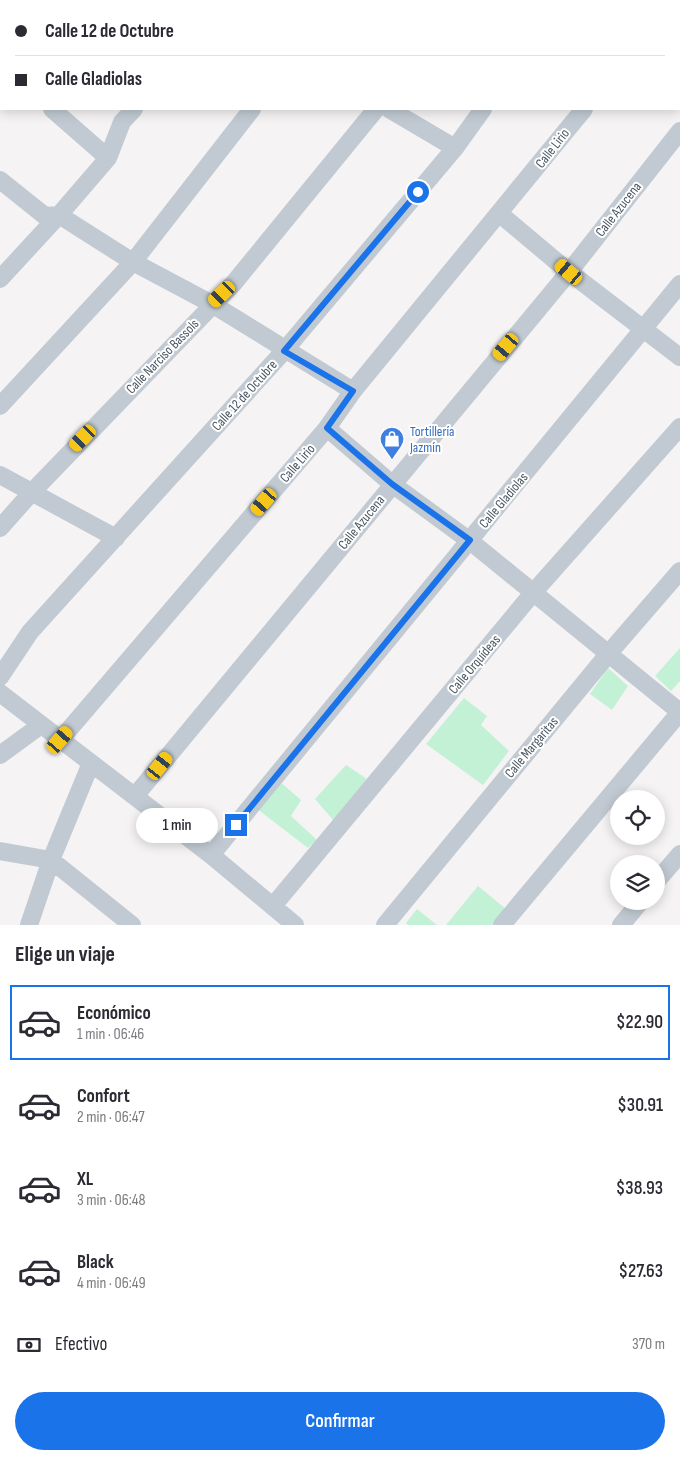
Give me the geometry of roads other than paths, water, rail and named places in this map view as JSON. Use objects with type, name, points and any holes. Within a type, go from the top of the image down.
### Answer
[{"type":"street","points":[[53,110],[108,158]]},
{"type":"street","points":[[0,279],[108,158],[122,122],[133,110]]},
{"type":"street","points":[[0,406],[133,262],[251,110]]},
{"type":"street","name":"Calle Narciso Bassols","points":[[0,528],[32,492],[233,284],[375,110]]},
{"type":"street","points":[[391,110],[455,148]]},
{"type":"street","name":"Calle 12 de Octubre","points":[[0,677],[30,632],[284,351],[455,148],[482,110]]},
{"type":"street","name":"Calle Lirio","points":[[60,740],[327,428],[353,391],[500,214],[583,110]]},
{"type":"street","name":"Calle Azucena","points":[[135,796],[569,272],[680,131]]},
{"type":"street","points":[[0,180],[44,216],[59,215],[133,262],[212,304],[284,351],[353,391]]},
{"type":"street","points":[[500,214],[569,272],[680,357]]},
{"type":"street","name":"Calle Gladiolas","points":[[211,855],[680,284]]},
{"type":"street","name":"Calle Orquídeas","points":[[274,906],[532,594],[680,427]]},
{"type":"street","points":[[327,428],[392,484],[470,540],[532,594],[678,706],[502,925]]},
{"type":"street","points":[[0,475],[116,538]]},
{"type":"street","name":"Calle Margaritas","points":[[385,925],[609,653],[680,571]]},
{"type":"street","points":[[0,693],[211,855],[295,925]]},
{"type":"street","points":[[0,755],[41,726]]},
{"type":"street","points":[[29,925],[51,860],[90,763]]},
{"type":"street","points":[[0,851],[51,860],[132,925]]},
{"type":"street","points":[[665,872],[680,854]]},
{"type":"street","points":[[621,925],[634,910]]},
{"type":"place","name":"Tortillería Jazmín","points":[[392,460]]}]
